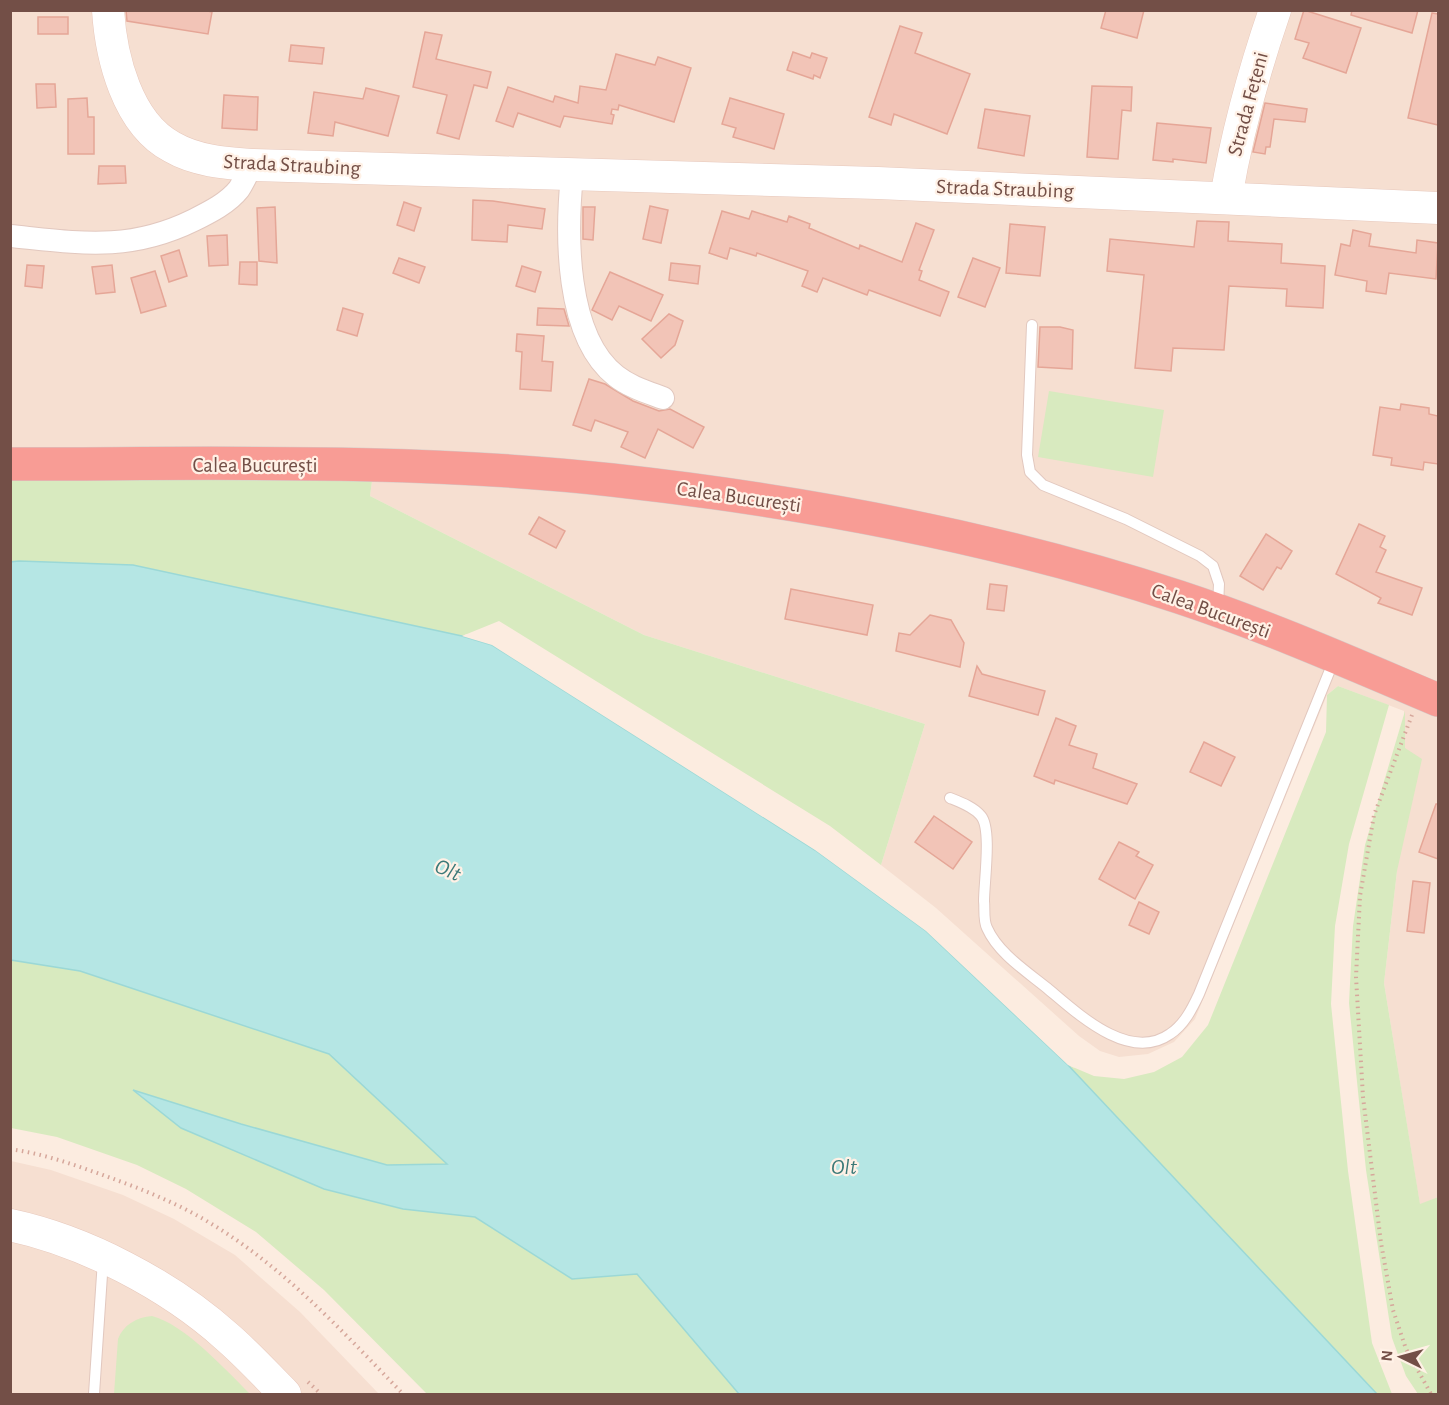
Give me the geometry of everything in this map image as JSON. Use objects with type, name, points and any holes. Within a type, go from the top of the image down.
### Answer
[{"type":"highway","name":"Calea București","points":[[10,465],[396,466],[501,471],[609,479],[848,514],[971,540],[1115,578],[1217,611],[1431,697]]},
{"type":"main road","name":"Strada Straubing","points":[[108,10],[117,66],[126,92],[137,112],[154,133],[171,147],[191,156],[213,161],[252,165],[878,183],[1438,208]]},
{"type":"main road","name":"Strada Fețeni","points":[[1226,198],[1241,118],[1275,10]]},
{"type":"main road","points":[[10,1225],[103,1257],[143,1276],[183,1302],[227,1336],[285,1395]]},
{"type":"street","points":[[10,236],[113,244],[145,239],[177,229],[225,203],[238,189],[252,165]]},
{"type":"street","points":[[572,174],[569,234],[571,270],[584,328],[594,350],[617,377],[663,398]]},
{"type":"lane","points":[[1032,325],[1027,455],[1030,472],[1043,485],[1126,519],[1200,556],[1213,566],[1219,584],[1217,611]]},
{"type":"lane","points":[[950,798],[972,808],[982,817],[987,833],[984,880],[985,925],[994,943],[1086,1021],[1109,1035],[1132,1042],[1154,1042],[1170,1035],[1188,1016],[1199,994],[1335,657]]},
{"type":"lane","points":[[94,1395],[103,1257]]},
{"type":"path","points":[[1431,697],[1406,726],[1374,815],[1360,896],[1356,978],[1363,1097],[1393,1310],[1406,1349],[1431,1395]]},
{"type":"path","points":[[10,1149],[75,1164],[146,1191],[210,1222],[258,1256],[306,1296],[403,1395]]},
{"type":"shaded area","points":[[10,11],[1438,11],[1438,1197],[1420,1205],[1384,983],[1397,871],[1405,748],[1404,711],[1338,686],[1327,695],[1195,1019],[1174,1042],[1148,1054],[1119,1057],[1100,1051],[1079,1036],[936,908],[881,865],[925,724],[644,635],[370,496],[372,481],[11,479]]},
{"type":"shaded area","points":[[11,1161],[51,1170],[123,1195],[174,1219],[235,1255],[300,1312],[379,1394],[11,1394]]},
{"type":"green space","points":[[1049,391],[1164,410],[1153,477],[1038,457]]},
{"type":"green space","points":[[10,479],[372,481],[370,496],[644,635],[925,724],[881,865],[830,826],[499,621],[462,636],[133,565],[11,562]]},
{"type":"green space","points":[[1338,686],[1389,705],[1349,844],[1335,926],[1331,1004],[1348,1171],[1372,1343],[1392,1394],[1377,1394],[1068,1065],[1094,1076],[1124,1079],[1154,1072],[1182,1057],[1208,1025],[1326,732],[1327,695]]},
{"type":"green space","points":[[1405,711],[1405,748],[1422,759],[1397,871],[1384,983],[1420,1204],[1438,1197],[1438,1394],[1418,1394],[1406,1376],[1392,1338],[1366,1170],[1349,1003],[1353,926],[1365,845]]},
{"type":"green space","points":[[11,960],[80,971],[329,1054],[448,1165],[387,1165],[135,1091],[324,1189],[403,1209],[475,1217],[572,1279],[637,1274],[739,1394],[427,1394],[324,1290],[256,1232],[186,1189],[137,1165],[57,1137],[11,1128]]},
{"type":"green space","points":[[152,1316],[177,1328],[191,1338],[250,1394],[114,1394],[120,1334],[131,1323]]},
{"type":"water","name":"Olt","points":[[10,562],[133,565],[462,636],[492,645],[815,850],[926,931],[1068,1065],[1377,1394],[739,1394],[637,1274],[572,1279],[475,1217],[403,1209],[324,1189],[181,1128],[133,1090],[241,1124],[387,1165],[447,1164],[329,1054],[80,971],[11,960]]},
{"type":"pier","points":[[467,634],[493,643],[817,847],[928,929],[1075,1068],[1068,1065],[926,931],[815,850],[492,645],[462,636]]},
{"type":"building","points":[[126,10],[212,12],[208,34],[127,21]]},
{"type":"building","points":[[1106,10],[1144,10],[1137,38],[1101,28]]},
{"type":"building","points":[[1304,10],[1361,28],[1346,73],[1303,58],[1309,43],[1295,39]]},
{"type":"building","points":[[1352,10],[1418,10],[1412,33],[1351,15]]},
{"type":"building","points":[[1432,13],[1438,14],[1438,125],[1408,118]]},
{"type":"building","points":[[38,17],[68,17],[68,34],[38,34]]},
{"type":"building","points":[[900,26],[922,33],[915,53],[970,74],[947,134],[894,114],[891,125],[869,117]]},
{"type":"building","points":[[425,32],[442,35],[436,59],[491,72],[487,88],[474,85],[459,139],[437,133],[447,95],[413,87]]},
{"type":"building","points":[[291,45],[324,48],[322,64],[289,61]]},
{"type":"building","points":[[793,52],[810,58],[812,53],[827,58],[820,78],[814,75],[813,79],[787,70]]},
{"type":"building","points":[[616,54],[655,65],[658,57],[691,68],[674,122],[619,105],[618,110],[612,109],[611,114],[614,115],[612,124],[564,116],[560,127],[518,113],[513,127],[496,121],[508,87],[553,102],[555,96],[578,103],[580,86],[606,90]]},
{"type":"building","points":[[36,84],[55,84],[56,107],[37,108]]},
{"type":"building","points":[[1092,86],[1132,87],[1131,111],[1122,110],[1118,159],[1087,157]]},
{"type":"building","points":[[366,88],[399,96],[388,136],[335,122],[333,136],[308,133],[314,92],[363,99]]},
{"type":"building","points":[[224,95],[258,97],[257,130],[222,128]]},
{"type":"building","points":[[87,98],[88,117],[94,117],[94,154],[68,154],[68,99]]},
{"type":"building","points":[[730,98],[784,114],[774,149],[733,137],[736,128],[722,124]]},
{"type":"building","points":[[1265,103],[1307,109],[1305,122],[1274,119],[1270,147],[1266,147],[1265,154],[1253,152]]},
{"type":"building","points":[[985,109],[1030,116],[1024,156],[978,148]]},
{"type":"building","points":[[1157,123],[1211,128],[1206,163],[1173,159],[1173,162],[1153,160]]},
{"type":"building","points":[[99,166],[125,166],[126,183],[98,184]]},
{"type":"building","points":[[473,200],[545,209],[542,229],[508,225],[507,242],[472,240]]},
{"type":"building","points":[[404,202],[421,208],[414,231],[397,225]]},
{"type":"building","points":[[650,206],[668,210],[661,243],[643,239]]},
{"type":"building","points":[[275,207],[277,263],[259,261],[257,208]]},
{"type":"building","points":[[583,207],[595,207],[593,240],[583,239]]},
{"type":"building","points":[[722,211],[749,219],[752,211],[787,222],[789,216],[810,224],[809,228],[859,249],[860,245],[902,262],[916,223],[934,230],[919,270],[922,271],[919,280],[949,292],[940,316],[869,290],[867,295],[823,278],[817,292],[802,286],[808,271],[757,253],[756,256],[730,248],[727,259],[709,253]]},
{"type":"building","points":[[1197,221],[1229,222],[1228,241],[1282,244],[1281,263],[1325,266],[1323,308],[1286,306],[1287,289],[1229,286],[1224,350],[1173,348],[1171,371],[1135,368],[1144,275],[1107,271],[1110,239],[1194,247]]},
{"type":"building","points":[[1010,224],[1045,227],[1040,276],[1006,273]]},
{"type":"building","points":[[1353,230],[1371,234],[1369,246],[1416,253],[1417,240],[1438,243],[1436,279],[1389,273],[1386,294],[1366,291],[1367,281],[1335,275],[1341,244],[1350,246]]},
{"type":"building","points":[[227,235],[228,265],[209,266],[207,236]]},
{"type":"building","points":[[179,250],[187,276],[169,282],[161,256]]},
{"type":"building","points":[[399,258],[425,267],[419,283],[393,273]]},
{"type":"building","points":[[973,258],[1000,268],[985,307],[958,297]]},
{"type":"building","points":[[240,262],[257,262],[257,285],[239,284]]},
{"type":"building","points":[[671,263],[700,266],[698,284],[669,280]]},
{"type":"building","points":[[27,265],[44,266],[42,288],[25,286]]},
{"type":"building","points":[[112,265],[115,292],[96,294],[92,267]]},
{"type":"building","points":[[522,266],[541,272],[535,292],[516,286]]},
{"type":"building","points":[[155,271],[166,306],[141,313],[131,278]]},
{"type":"building","points":[[610,272],[663,295],[651,321],[619,306],[612,320],[592,310]]},
{"type":"building","points":[[343,308],[363,314],[357,336],[337,330]]},
{"type":"building","points":[[538,308],[564,309],[569,326],[537,325]]},
{"type":"building","points":[[669,314],[683,321],[675,345],[661,358],[642,339]]},
{"type":"building","points":[[1040,327],[1060,327],[1073,330],[1072,369],[1038,367]]},
{"type":"building","points":[[517,334],[544,336],[542,361],[553,362],[551,391],[520,389],[522,352],[516,351]]},
{"type":"building","points":[[589,379],[605,384],[633,401],[659,411],[670,409],[704,427],[693,448],[658,429],[645,458],[621,447],[628,432],[595,420],[591,431],[573,425]]},
{"type":"building","points":[[1401,404],[1429,408],[1429,414],[1438,416],[1438,464],[1424,462],[1423,470],[1391,465],[1392,458],[1373,455],[1380,407],[1400,410]]},
{"type":"building","points":[[539,517],[565,531],[556,548],[529,534]]},
{"type":"building","points":[[1359,524],[1385,536],[1380,547],[1386,550],[1376,572],[1422,588],[1412,615],[1378,603],[1381,598],[1336,574]]},
{"type":"building","points":[[1266,534],[1292,551],[1281,569],[1277,567],[1263,590],[1240,576]]},
{"type":"building","points":[[990,584],[1007,586],[1004,611],[987,609]]},
{"type":"building","points":[[791,589],[873,605],[867,635],[785,619]]},
{"type":"building","points":[[930,615],[951,620],[964,643],[960,667],[896,651],[899,633],[910,635]]},
{"type":"building","points":[[977,666],[982,674],[1045,691],[1038,715],[969,696]]},
{"type":"building","points":[[1056,718],[1076,726],[1069,745],[1097,754],[1093,768],[1137,784],[1127,804],[1055,780],[1054,784],[1034,776]]},
{"type":"building","points":[[1204,742],[1235,757],[1221,786],[1190,772]]},
{"type":"building","points":[[1436,804],[1438,804],[1438,859],[1419,852]]},
{"type":"building","points":[[934,816],[972,842],[953,869],[915,842]]},
{"type":"building","points":[[1119,842],[1139,852],[1136,856],[1153,865],[1135,899],[1099,879]]},
{"type":"building","points":[[1413,881],[1430,883],[1424,933],[1407,931]]},
{"type":"building","points":[[1139,902],[1159,912],[1149,934],[1129,925]]}]
